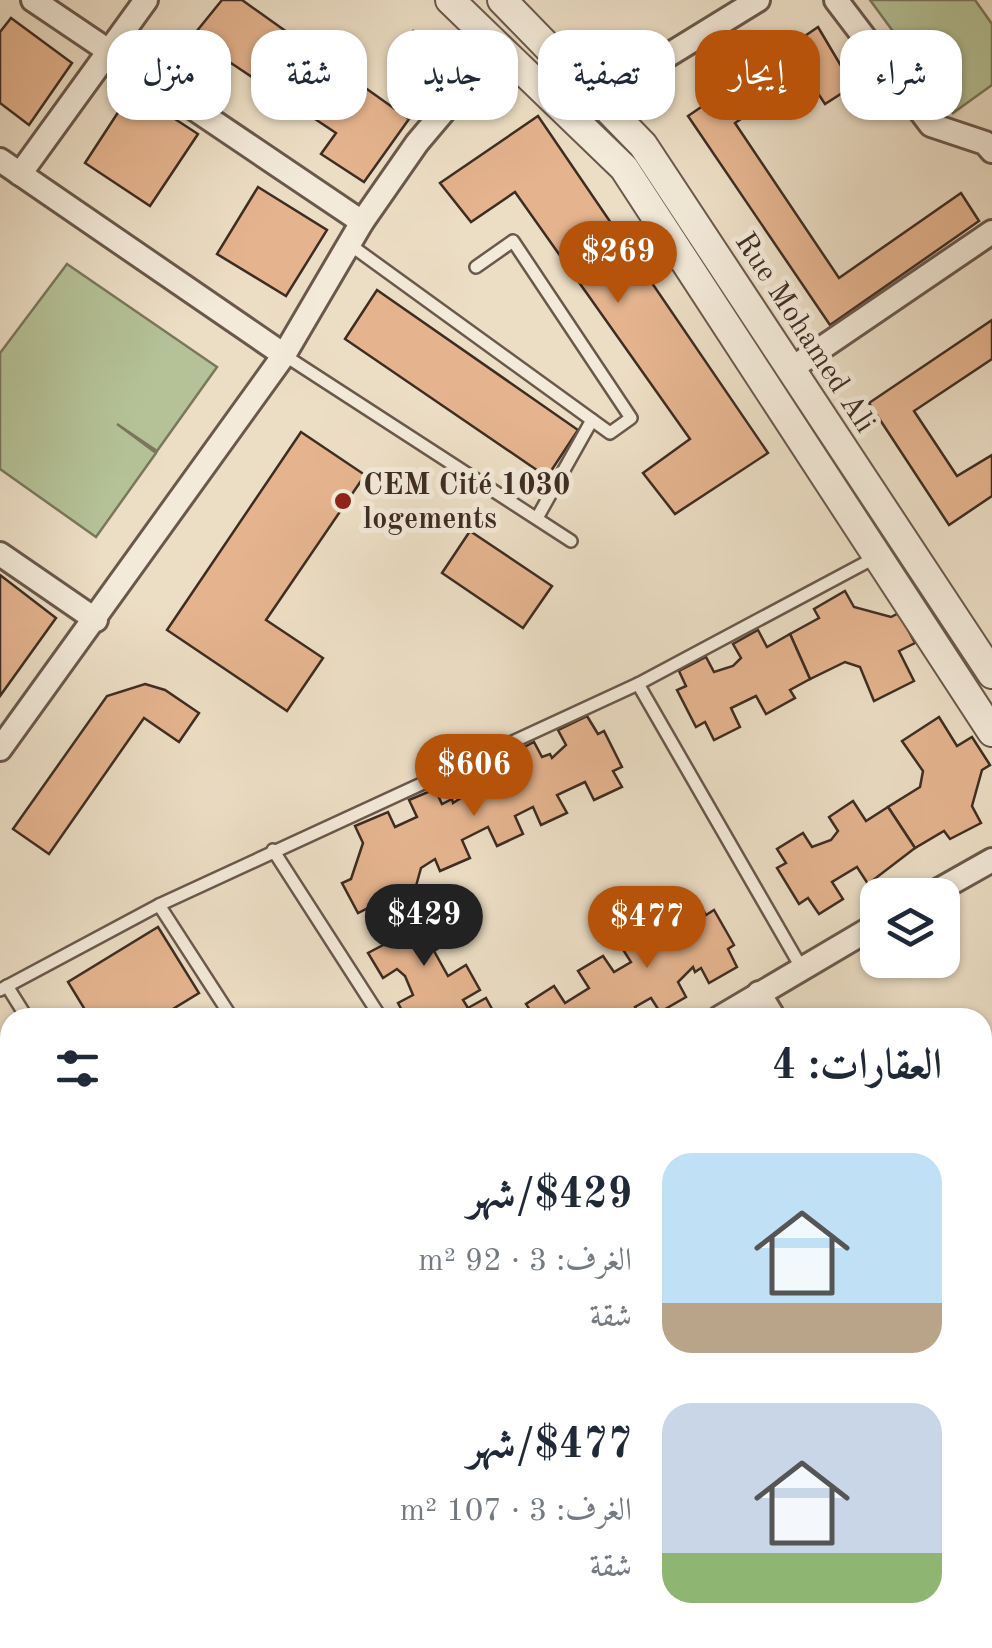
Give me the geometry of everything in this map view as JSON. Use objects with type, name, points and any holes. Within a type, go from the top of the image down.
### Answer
[{"type":"street","points":[[33,0],[107,47]]},
{"type":"street","points":[[125,30],[146,0]]},
{"type":"street","points":[[450,0],[482,30]]},
{"type":"street","name":"Rue Mohamed Ali","points":[[502,0],[538,36]]},
{"type":"street","points":[[675,51],[758,0]]},
{"type":"street","points":[[836,0],[930,125],[985,144],[992,151]]},
{"type":"street","points":[[20,174],[107,55]]},
{"type":"street","points":[[518,64],[538,83]]},
{"type":"street","points":[[213,120],[362,222]]},
{"type":"street","points":[[0,749],[284,355],[362,222],[436,120]]},
{"type":"street","points":[[576,120],[624,168],[992,732]]},
{"type":"street","name":"Rue Mohamed Ali","points":[[621,120],[643,145],[992,674]]},
{"type":"street","points":[[0,160],[284,355]]},
{"type":"street","points":[[791,369],[992,232]]},
{"type":"street","points":[[0,554],[96,620]]},
{"type":"street","points":[[960,878],[992,860]]},
{"type":"street","points":[[735,1008],[860,934]]},
{"type":"street","points":[[759,993],[768,1008]]},
{"type":"lane","points":[[350,244],[610,434],[631,418],[512,240],[476,267]]},
{"type":"lane","points":[[284,355],[571,541]]},
{"type":"lane","points":[[537,518],[592,420]]},
{"type":"lane","points":[[19,1008],[4,988],[159,905],[638,684],[878,556]]},
{"type":"lane","points":[[638,684],[801,967]]},
{"type":"lane","points":[[274,850],[375,1008]]},
{"type":"lane","points":[[159,905],[226,1008]]},
{"type":"green space","points":[[870,0],[975,0],[992,24],[992,85],[962,107],[962,30],[892,30]]},
{"type":"green space","points":[[67,264],[217,367],[157,451],[117,424],[156,453],[96,537],[0,469],[0,353]]},
{"type":"building","points":[[222,0],[242,0],[284,30],[251,30],[251,76],[231,63],[231,30],[198,30]]},
{"type":"building","points":[[11,18],[72,63],[29,125],[0,103],[0,32]]},
{"type":"building","points":[[820,30],[840,64],[840,94],[825,104],[820,96]]},
{"type":"building","points":[[367,89],[387,103],[387,120],[408,120],[364,182],[321,154],[336,133],[316,120],[367,120]]},
{"type":"building","points":[[695,111],[695,120],[739,120],[735,123],[839,278],[961,193],[979,221],[830,325],[688,116]]},
{"type":"building","points":[[538,116],[768,453],[675,514],[643,473],[690,439],[515,192],[471,222],[440,183]]},
{"type":"building","points":[[113,120],[177,120],[198,134],[150,206],[85,163]]},
{"type":"building","points":[[258,187],[327,230],[286,296],[217,254]]},
{"type":"building","points":[[377,290],[578,430],[547,477],[345,339]]},
{"type":"building","points":[[992,320],[992,359],[914,411],[957,476],[992,455],[992,496],[949,525],[869,403]]},
{"type":"building","points":[[301,432],[365,475],[266,620],[323,658],[287,711],[167,630]]},
{"type":"building","points":[[470,531],[552,586],[523,628],[442,573]]},
{"type":"building","points":[[0,575],[56,618],[0,696]]},
{"type":"building","points":[[845,591],[854,607],[891,617],[899,613],[915,643],[899,651],[914,681],[874,701],[860,667],[845,662],[810,679],[790,634],[819,618],[814,609]]},
{"type":"building","points":[[758,630],[767,647],[790,634],[810,679],[790,690],[795,698],[766,714],[756,696],[731,708],[740,727],[714,740],[705,722],[696,727],[677,690],[686,686],[679,671],[706,657],[714,672],[733,666],[741,658],[733,644]]},
{"type":"building","points":[[145,684],[165,690],[199,713],[179,742],[144,718],[49,854],[13,829],[107,696]]},
{"type":"building","points":[[587,716],[598,734],[604,731],[622,767],[613,771],[622,787],[594,800],[585,782],[557,795],[567,813],[541,825],[533,807],[515,816],[523,834],[497,846],[488,827],[462,840],[470,858],[440,871],[435,859],[421,868],[416,886],[428,908],[390,929],[374,905],[358,913],[342,883],[351,879],[363,843],[355,826],[388,812],[395,827],[417,817],[409,800],[435,789],[442,804],[452,799],[453,803],[470,792],[463,776],[491,763],[498,778],[514,771],[507,756],[534,742],[542,757],[550,754],[552,758],[566,745],[558,730]]},
{"type":"building","points":[[939,717],[957,746],[972,737],[990,765],[982,770],[972,806],[981,823],[950,839],[944,831],[915,848],[888,807],[920,787],[923,771],[902,741]]},
{"type":"building","points":[[853,801],[866,821],[888,807],[915,848],[876,878],[864,878],[857,867],[832,882],[843,899],[819,914],[808,898],[799,904],[777,868],[786,863],[777,849],[803,833],[812,847],[831,840],[838,831],[829,817]]},
{"type":"building","points":[[697,899],[706,915],[714,910],[734,945],[728,949],[737,967],[709,983],[701,968],[695,972],[693,967],[678,982],[686,997],[667,1008],[657,1008],[651,998],[636,1008],[529,1008],[526,1004],[554,986],[565,1003],[589,988],[578,971],[603,956],[614,972],[631,962],[620,945],[645,930],[655,948],[681,933],[671,915]]},
{"type":"building","points":[[434,912],[451,940],[434,951],[448,976],[466,965],[480,990],[463,1000],[468,1008],[401,1008],[398,1003],[413,995],[405,976],[397,969],[383,978],[368,953],[385,944],[380,935],[414,915],[418,924]]},
{"type":"building","points":[[158,927],[199,993],[174,1008],[84,1008],[68,982]]},
{"type":"building","points":[[486,998],[492,1008],[468,1008]]},
{"type":"place","name":"CEM Cité 1030 logements","points":[[343,501]]}]
